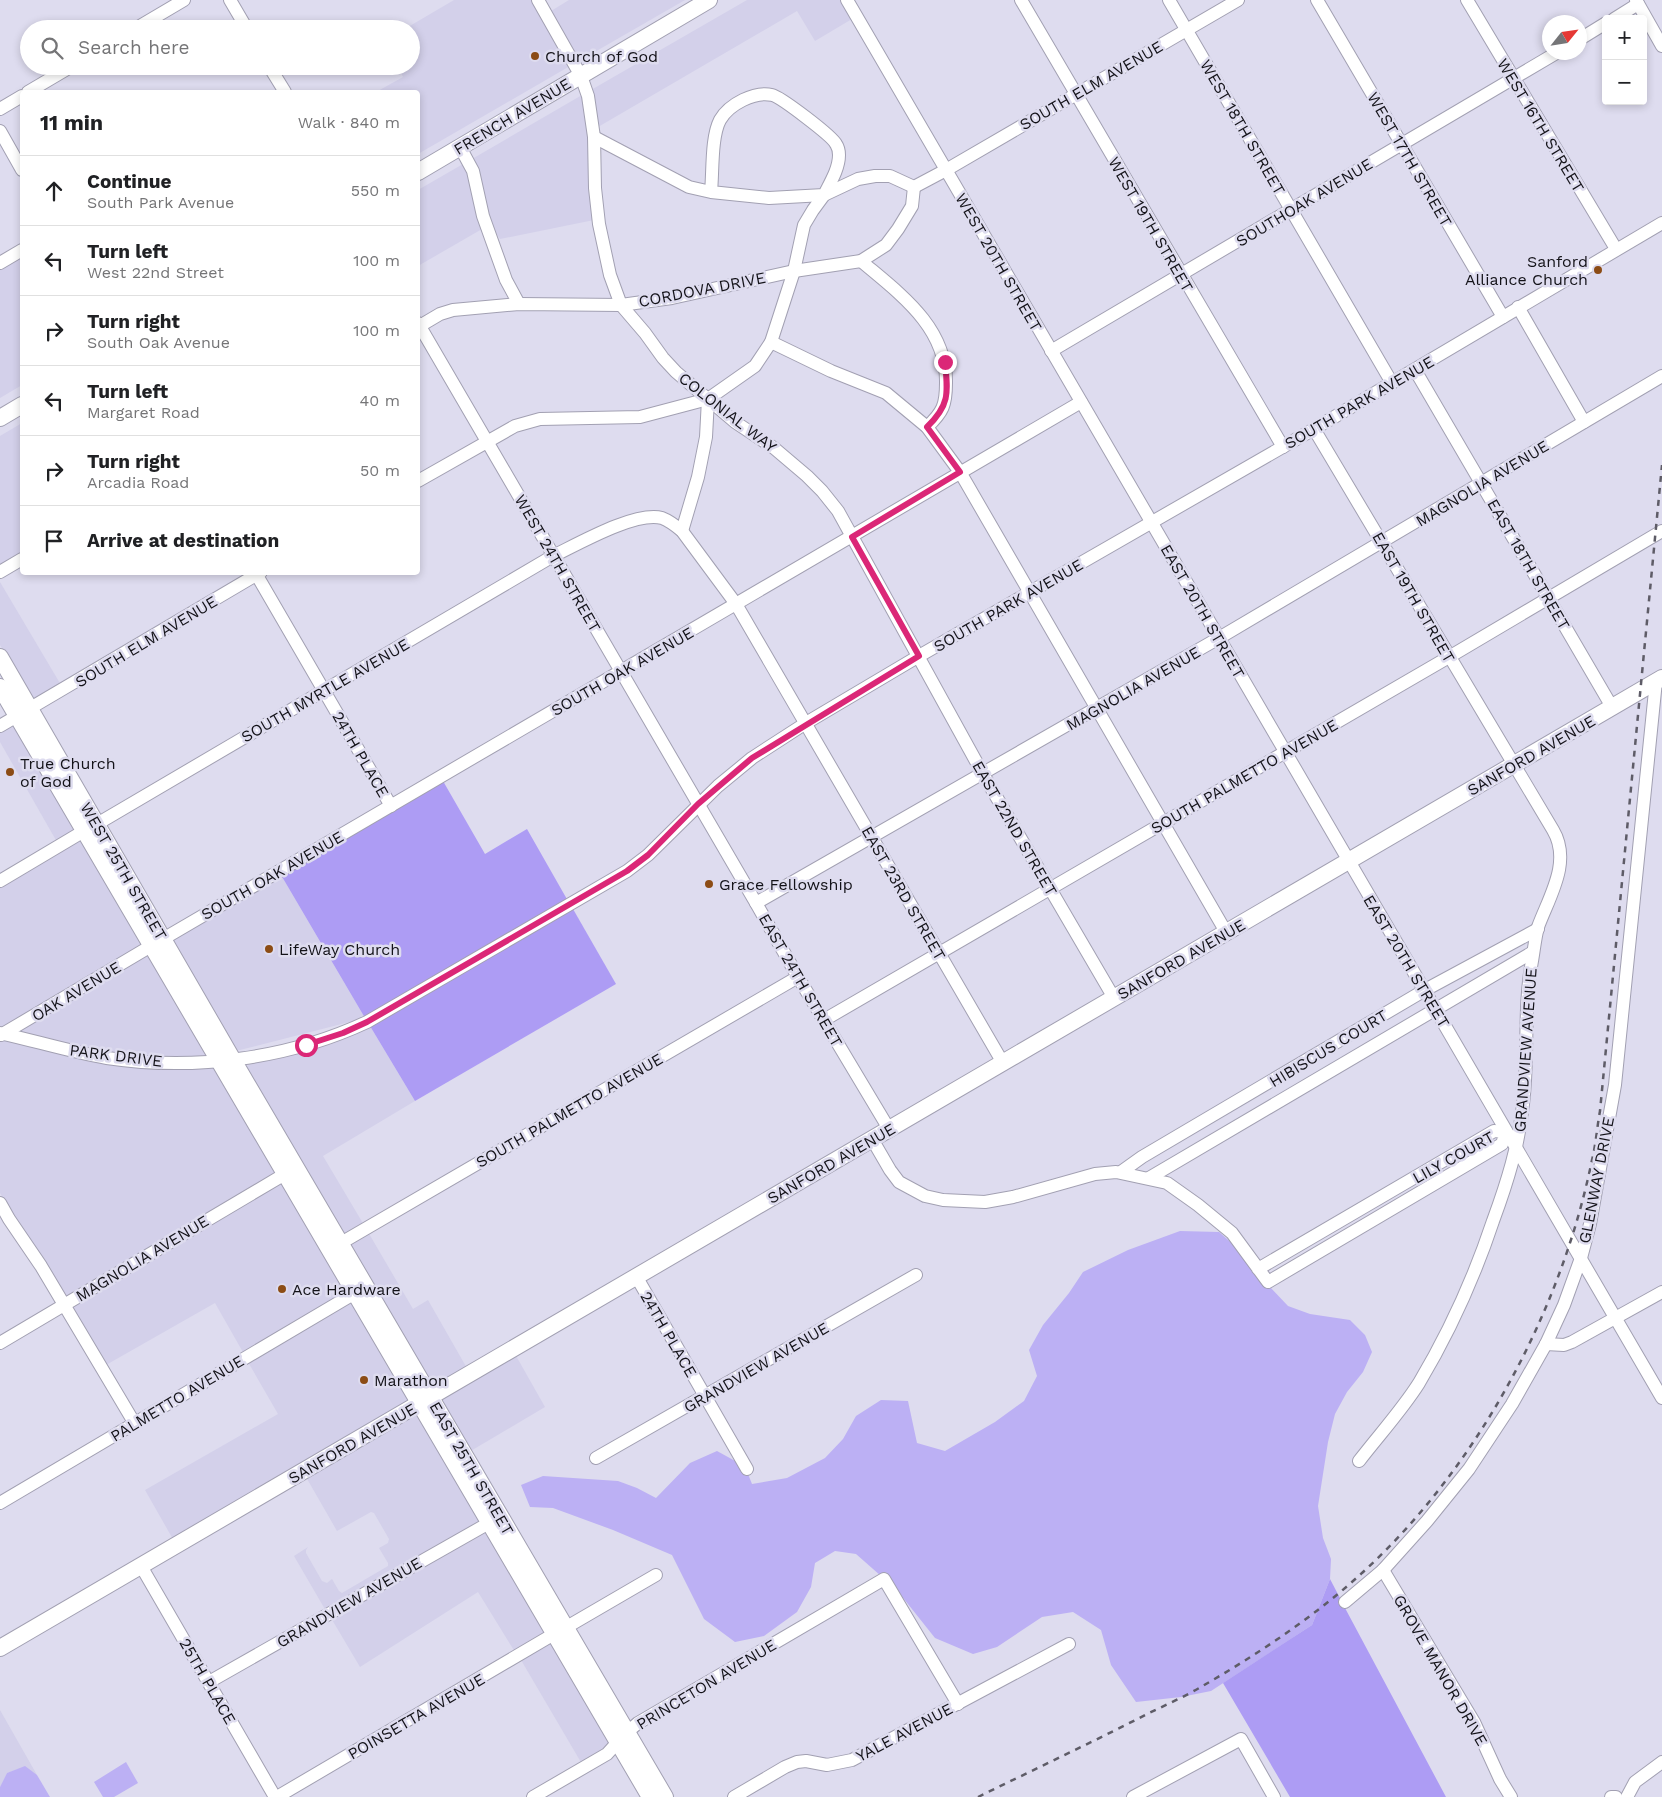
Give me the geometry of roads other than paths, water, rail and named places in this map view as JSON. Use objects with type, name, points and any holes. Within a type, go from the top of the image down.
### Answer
[{"type":"main road","name":"FRENCH AVENUE","points":[[420,171],[709,0]]},
{"type":"main road","points":[[0,418],[20,405]]},
{"type":"main road","name":"WEST 25TH STREET","points":[[0,657],[24,712],[226,1060]]},
{"type":"main road","name":"SANFORD AVENUE","points":[[0,1648],[1659,679]]},
{"type":"main road","name":"WEST 25TH STREET","points":[[0,688],[24,712]]},
{"type":"main road","name":"WEST 25TH STREET","points":[[90,828],[129,880],[157,943]]},
{"type":"main road","name":"EAST 25TH STREET","points":[[226,1060],[285,1174],[318,1231],[355,1293],[425,1401],[622,1737],[665,1797]]},
{"type":"main road","name":"EAST 25TH STREET","points":[[226,1060],[341,1243],[489,1523],[525,1583],[536,1591],[560,1631]]},
{"type":"main road","points":[[318,1231],[329,1236],[344,1261],[354,1266]]},
{"type":"main road","name":"EAST 25TH STREET","points":[[622,1737],[650,1797]]},
{"type":"street","points":[[150,20],[184,0]]},
{"type":"street","points":[[230,0],[242,20]]},
{"type":"street","name":"COLONIAL WAY","points":[[538,0],[581,76],[588,96],[594,137],[595,188],[599,224],[610,275],[621,305],[676,372],[735,422],[774,448],[822,491],[838,511],[919,656]]},
{"type":"street","name":"WEST 20TH STREET","points":[[847,0],[1152,523]]},
{"type":"street","name":"WEST 19TH STREET","points":[[1021,0],[1282,447]]},
{"type":"street","name":"WEST 18TH STREET","points":[[1169,0],[1392,383]]},
{"type":"street","name":"SOUTH ELM AVENUE","points":[[914,187],[1238,0]]},
{"type":"street","name":"WEST 17TH STREET","points":[[1318,0],[1503,317]]},
{"type":"street","name":"WEST 16TH STREET","points":[[1467,0],[1616,249]]},
{"type":"street","points":[[1619,15],[1637,2],[1662,46]]},
{"type":"street","points":[[1587,35],[1602,26]]},
{"type":"street","name":"SOUTHOAK AVENUE","points":[[1051,351],[1545,60]]},
{"type":"street","points":[[31,90],[57,75]]},
{"type":"street","points":[[275,75],[284,90]]},
{"type":"street","points":[[420,480],[515,426],[540,419],[640,418],[708,398],[755,366],[771,342],[794,271],[804,225],[824,195],[837,168],[839,154],[836,143],[817,126],[774,95],[755,94],[741,101],[721,118],[716,130],[711,192]]},
{"type":"street","points":[[0,109],[20,97]]},
{"type":"street","points":[[0,131],[20,166]]},
{"type":"street","points":[[594,137],[680,183],[711,192],[769,198],[806,197],[824,195],[858,179],[875,176],[890,176],[914,187]]},
{"type":"street","points":[[460,148],[473,171],[483,216],[506,280],[519,304]]},
{"type":"street","name":"CORDOVA DRIVE","points":[[420,324],[453,310],[519,304],[621,305],[672,298],[794,271],[861,261],[886,245],[898,229],[912,206],[914,187]]},
{"type":"street","name":"SOUTH PARK AVENUE","points":[[226,1060],[325,1040],[367,1022],[627,871],[648,855],[698,804],[752,758],[806,723],[1314,429],[1662,223]]},
{"type":"street","points":[[0,263],[20,251]]},
{"type":"street","points":[[861,261],[916,309],[940,346],[945,362],[944,407],[927,427]]},
{"type":"street","points":[[1518,308],[1584,422]]},
{"type":"street","name":"WEST 24TH STREET","points":[[420,328],[698,804]]},
{"type":"street","points":[[771,342],[886,393],[927,427],[960,472],[1226,932]]},
{"type":"street","name":"EAST 18TH STREET","points":[[1415,370],[1612,707]]},
{"type":"street","name":"MAGNOLIA AVENUE","points":[[756,903],[1097,709],[1662,376]]},
{"type":"street","points":[[682,530],[700,469],[706,437],[708,398]]},
{"type":"street","name":"SOUTH OAK AVENUE","points":[[157,943],[1081,402]]},
{"type":"street","name":"EAST 19TH STREET","points":[[1314,429],[1448,657],[1514,764]]},
{"type":"street","name":"SOUTH MYRTLE AVENUE","points":[[0,881],[553,556],[626,522],[647,518],[661,518],[673,523],[682,530]]},
{"type":"street","name":"EAST 20TH STREET","points":[[1152,523],[1662,1398]]},
{"type":"street","name":"EAST 23RD STREET","points":[[682,530],[736,604],[1003,1063]]},
{"type":"street","name":"SOUTH PALMETTO AVENUE","points":[[824,1020],[1662,531]]},
{"type":"street","points":[[0,572],[20,560]]},
{"type":"street","name":"SOUTH ELM AVENUE","points":[[0,726],[255,575]]},
{"type":"street","name":"24TH PLACE","points":[[259,575],[391,806]]},
{"type":"street","name":"EAST 22ND STREET","points":[[919,656],[983,774],[1114,998]]},
{"type":"street","name":"GLENWAY DRIVE","points":[[1345,1602],[1383,1570],[1427,1521],[1469,1469],[1512,1404],[1546,1344],[1564,1305],[1580,1258],[1590,1224],[1615,1085],[1659,679]]},
{"type":"street","name":"GRANDVIEW AVENUE","points":[[1359,1461],[1418,1384],[1451,1326],[1477,1269],[1516,1149],[1524,1104],[1530,972],[1538,929],[1554,890],[1559,868],[1560,850],[1555,833],[1514,764]]},
{"type":"street","name":"EAST 24TH STREET","points":[[698,804],[889,1129]]},
{"type":"street","name":"HIBISCUS COURT","points":[[1121,1172],[1142,1157],[1425,990],[1538,929]]},
{"type":"street","name":"OAK AVENUE","points":[[1,1034],[157,943]]},
{"type":"street","name":"HIBISCUS COURT","points":[[1149,1178],[1533,952]]},
{"type":"street","name":"SOUTH PALMETTO AVENUE","points":[[341,1243],[798,977]]},
{"type":"street","name":"PARK DRIVE","points":[[1,1034],[108,1058],[146,1062],[226,1060]]},
{"type":"street","name":"LILY COURT","points":[[1494,1131],[1506,1132],[1502,1144],[1268,1282],[1258,1269],[1494,1131]]},
{"type":"street","points":[[872,1139],[899,1182],[925,1196],[943,1200],[985,1202],[1013,1197],[1095,1174],[1121,1172],[1167,1183],[1198,1205],[1232,1234],[1258,1269]]},
{"type":"street","name":"MAGNOLIA AVENUE","points":[[0,1342],[285,1174]]},
{"type":"street","points":[[0,1203],[65,1305],[135,1424]]},
{"type":"street","name":"GRANDVIEW AVENUE","points":[[596,1458],[706,1397],[916,1274]]},
{"type":"street","name":"24TH PLACE","points":[[636,1276],[747,1469]]},
{"type":"street","points":[[1546,1344],[1564,1345],[1572,1342],[1662,1292]]},
{"type":"street","name":"PALMETTO AVENUE","points":[[0,1503],[355,1293]]},
{"type":"street","name":"GRANDVIEW AVENUE","points":[[209,1682],[489,1523]]},
{"type":"street","name":"25TH PLACE","points":[[140,1566],[276,1797]]},
{"type":"street","name":"GROVE MANOR DRIVE","points":[[1383,1570],[1474,1722],[1500,1779],[1511,1797]]},
{"type":"street","name":"POINSETTA AVENUE","points":[[276,1797],[656,1575]]},
{"type":"street","name":"PRINCETON AVENUE","points":[[533,1797],[607,1754],[638,1723],[884,1579],[958,1704]]},
{"type":"street","name":"YALE AVENUE","points":[[734,1797],[784,1767],[797,1762],[806,1761],[827,1765],[852,1760],[1068,1644]]},
{"type":"street","points":[[1133,1797],[1241,1739],[1274,1797]]},
{"type":"street","points":[[1627,1797],[1635,1782],[1662,1762]]},
{"type":"street","points":[[1611,1797],[1616,1797]]},
{"type":"railway","points":[[978,1797],[1199,1688],[1267,1646],[1306,1619],[1344,1589],[1404,1531],[1442,1486],[1477,1436],[1508,1384],[1536,1330],[1559,1274],[1578,1217],[1595,1148],[1662,465]]},
{"type":"place","name":"Church of God","points":[[535,56]]},
{"type":"place","name":"Sanford Alliance Church","points":[[1598,270]]},
{"type":"place","name":"True Church of God","points":[[10,772]]},
{"type":"place","name":"Grace Fellowship","points":[[709,884]]},
{"type":"place","name":"LifeWay Church","points":[[269,949]]},
{"type":"place","name":"Ace Hardware","points":[[282,1289]]},
{"type":"place","name":"Marathon","points":[[364,1380]]}]
